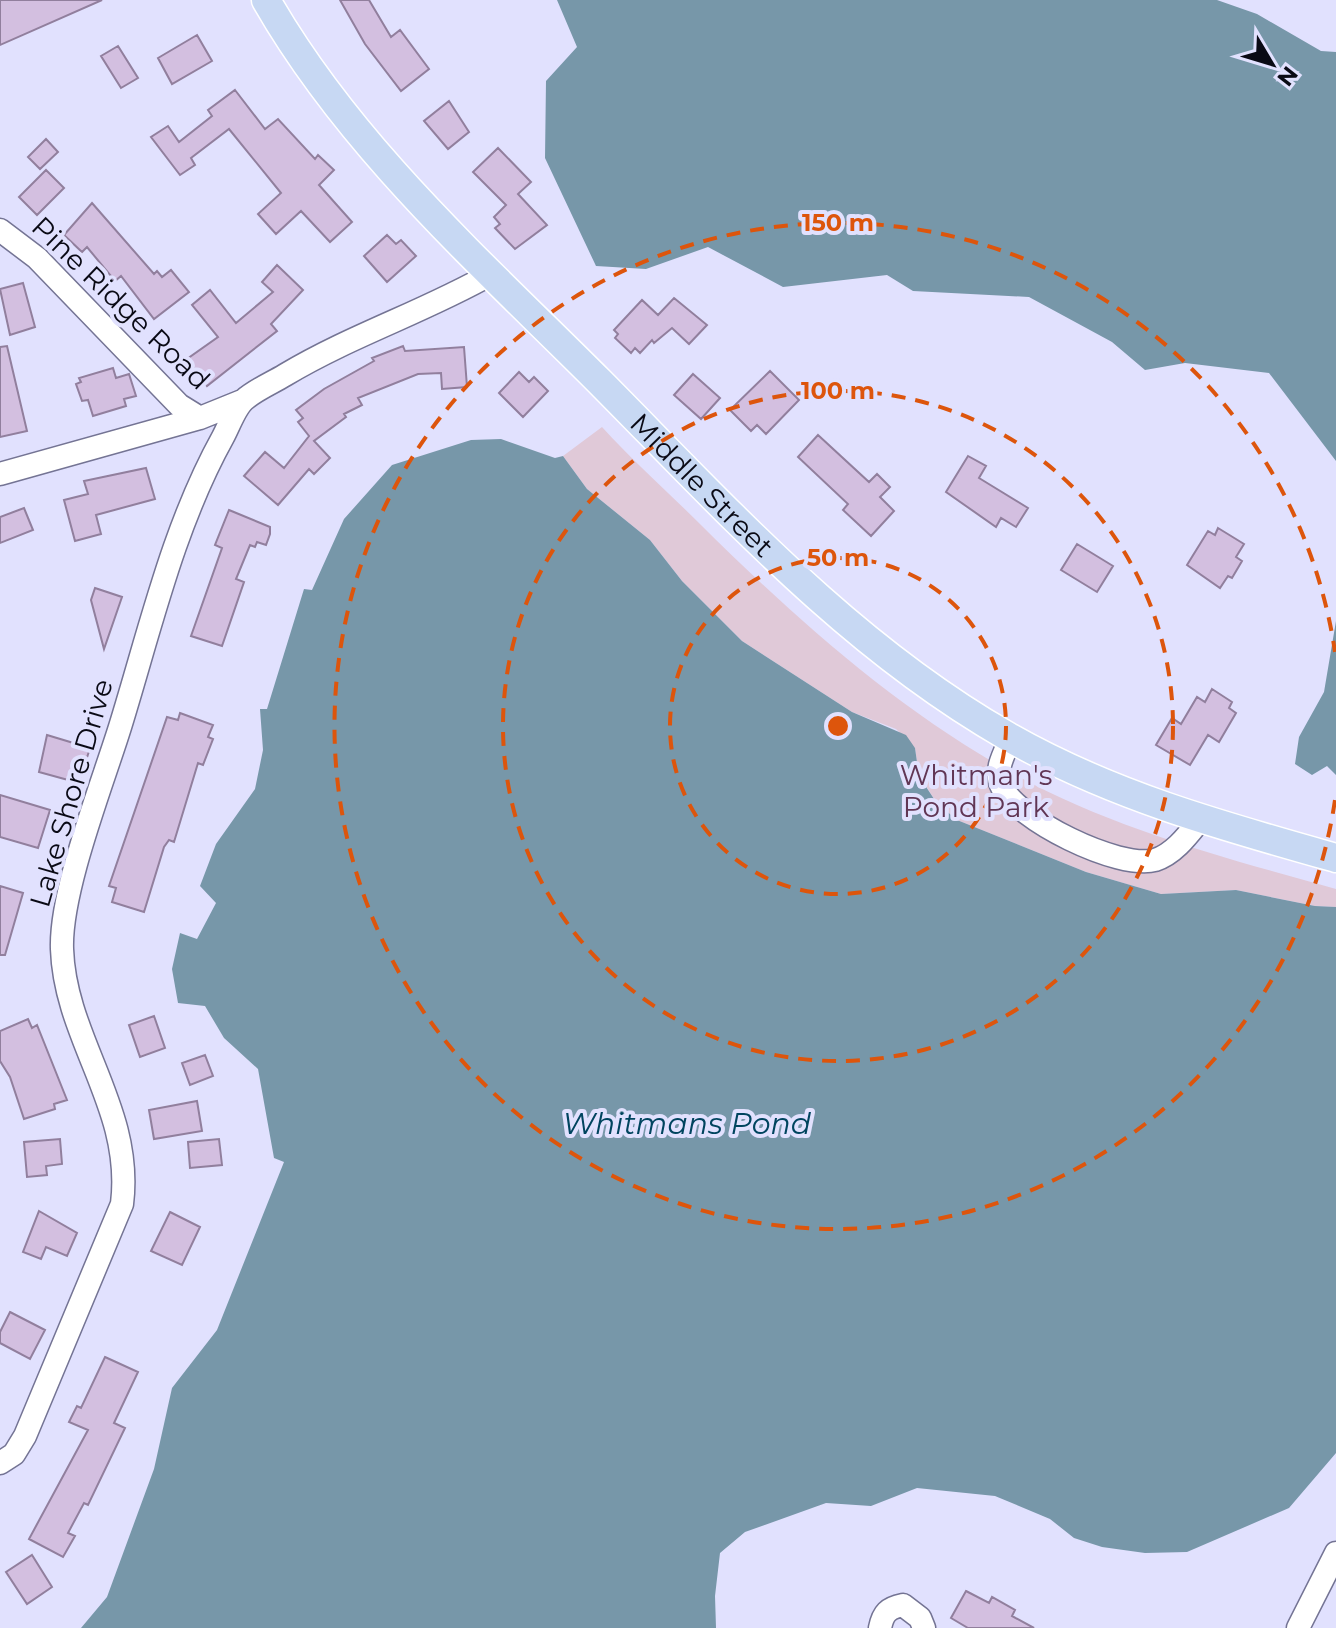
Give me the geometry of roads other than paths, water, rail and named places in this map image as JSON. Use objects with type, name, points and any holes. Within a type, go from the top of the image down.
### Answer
[{"type":"main road","name":"Middle Street","points":[[266,0],[298,51],[349,119],[434,216],[835,614],[931,688],[1011,738],[1145,802],[1336,858]]},
{"type":"street","name":"Pine Ridge Road","points":[[0,230],[37,258],[161,388],[200,418]]},
{"type":"street","points":[[0,474],[200,418],[242,401],[336,345],[430,307],[491,274]]},
{"type":"street","name":"Lake Shore Drive","points":[[0,1464],[14,1454],[25,1436],[122,1204],[125,1164],[120,1138],[101,1077],[71,1004],[64,976],[62,944],[66,914],[172,555],[196,491],[242,401]]},
{"type":"street","points":[[1011,738],[999,765],[999,783],[1007,795],[1070,840],[1107,856],[1131,862],[1156,860],[1180,844],[1200,820]]},
{"type":"street","points":[[1298,1628],[1336,1553]]},
{"type":"street","points":[[880,1628],[882,1616],[892,1607],[903,1605],[920,1618],[924,1628]]},
{"type":"water","points":[[557,0],[1217,0],[1257,14],[1321,51],[1336,52],[1336,461],[1269,373],[1185,363],[1145,370],[1112,342],[1029,297],[913,291],[887,275],[783,287],[708,247],[646,269],[596,266],[545,158],[546,81],[577,47]]},
{"type":"water","name":"Whitmans Pond","points":[[501,439],[555,458],[563,456],[587,489],[650,540],[682,581],[742,641],[852,712],[906,735],[915,748],[919,776],[936,802],[957,820],[1086,872],[1161,894],[1236,890],[1315,906],[1336,907],[1336,1453],[1289,1508],[1187,1552],[1145,1553],[1102,1547],[1074,1538],[1050,1519],[995,1496],[917,1488],[871,1506],[826,1503],[745,1532],[720,1553],[715,1596],[716,1628],[81,1628],[107,1597],[154,1469],[172,1388],[217,1330],[284,1162],[274,1158],[258,1069],[224,1038],[205,1006],[178,1003],[172,969],[180,933],[197,939],[216,903],[200,886],[216,844],[255,789],[263,750],[260,709],[267,709],[304,589],[312,590],[344,519],[392,465],[471,440]]},
{"type":"water","points":[[1336,621],[1336,775],[1327,766],[1312,775],[1295,764],[1299,737],[1324,692]]},
{"type":"park label","name":"Whitman's Pond Park","points":[[976,791]]}]
